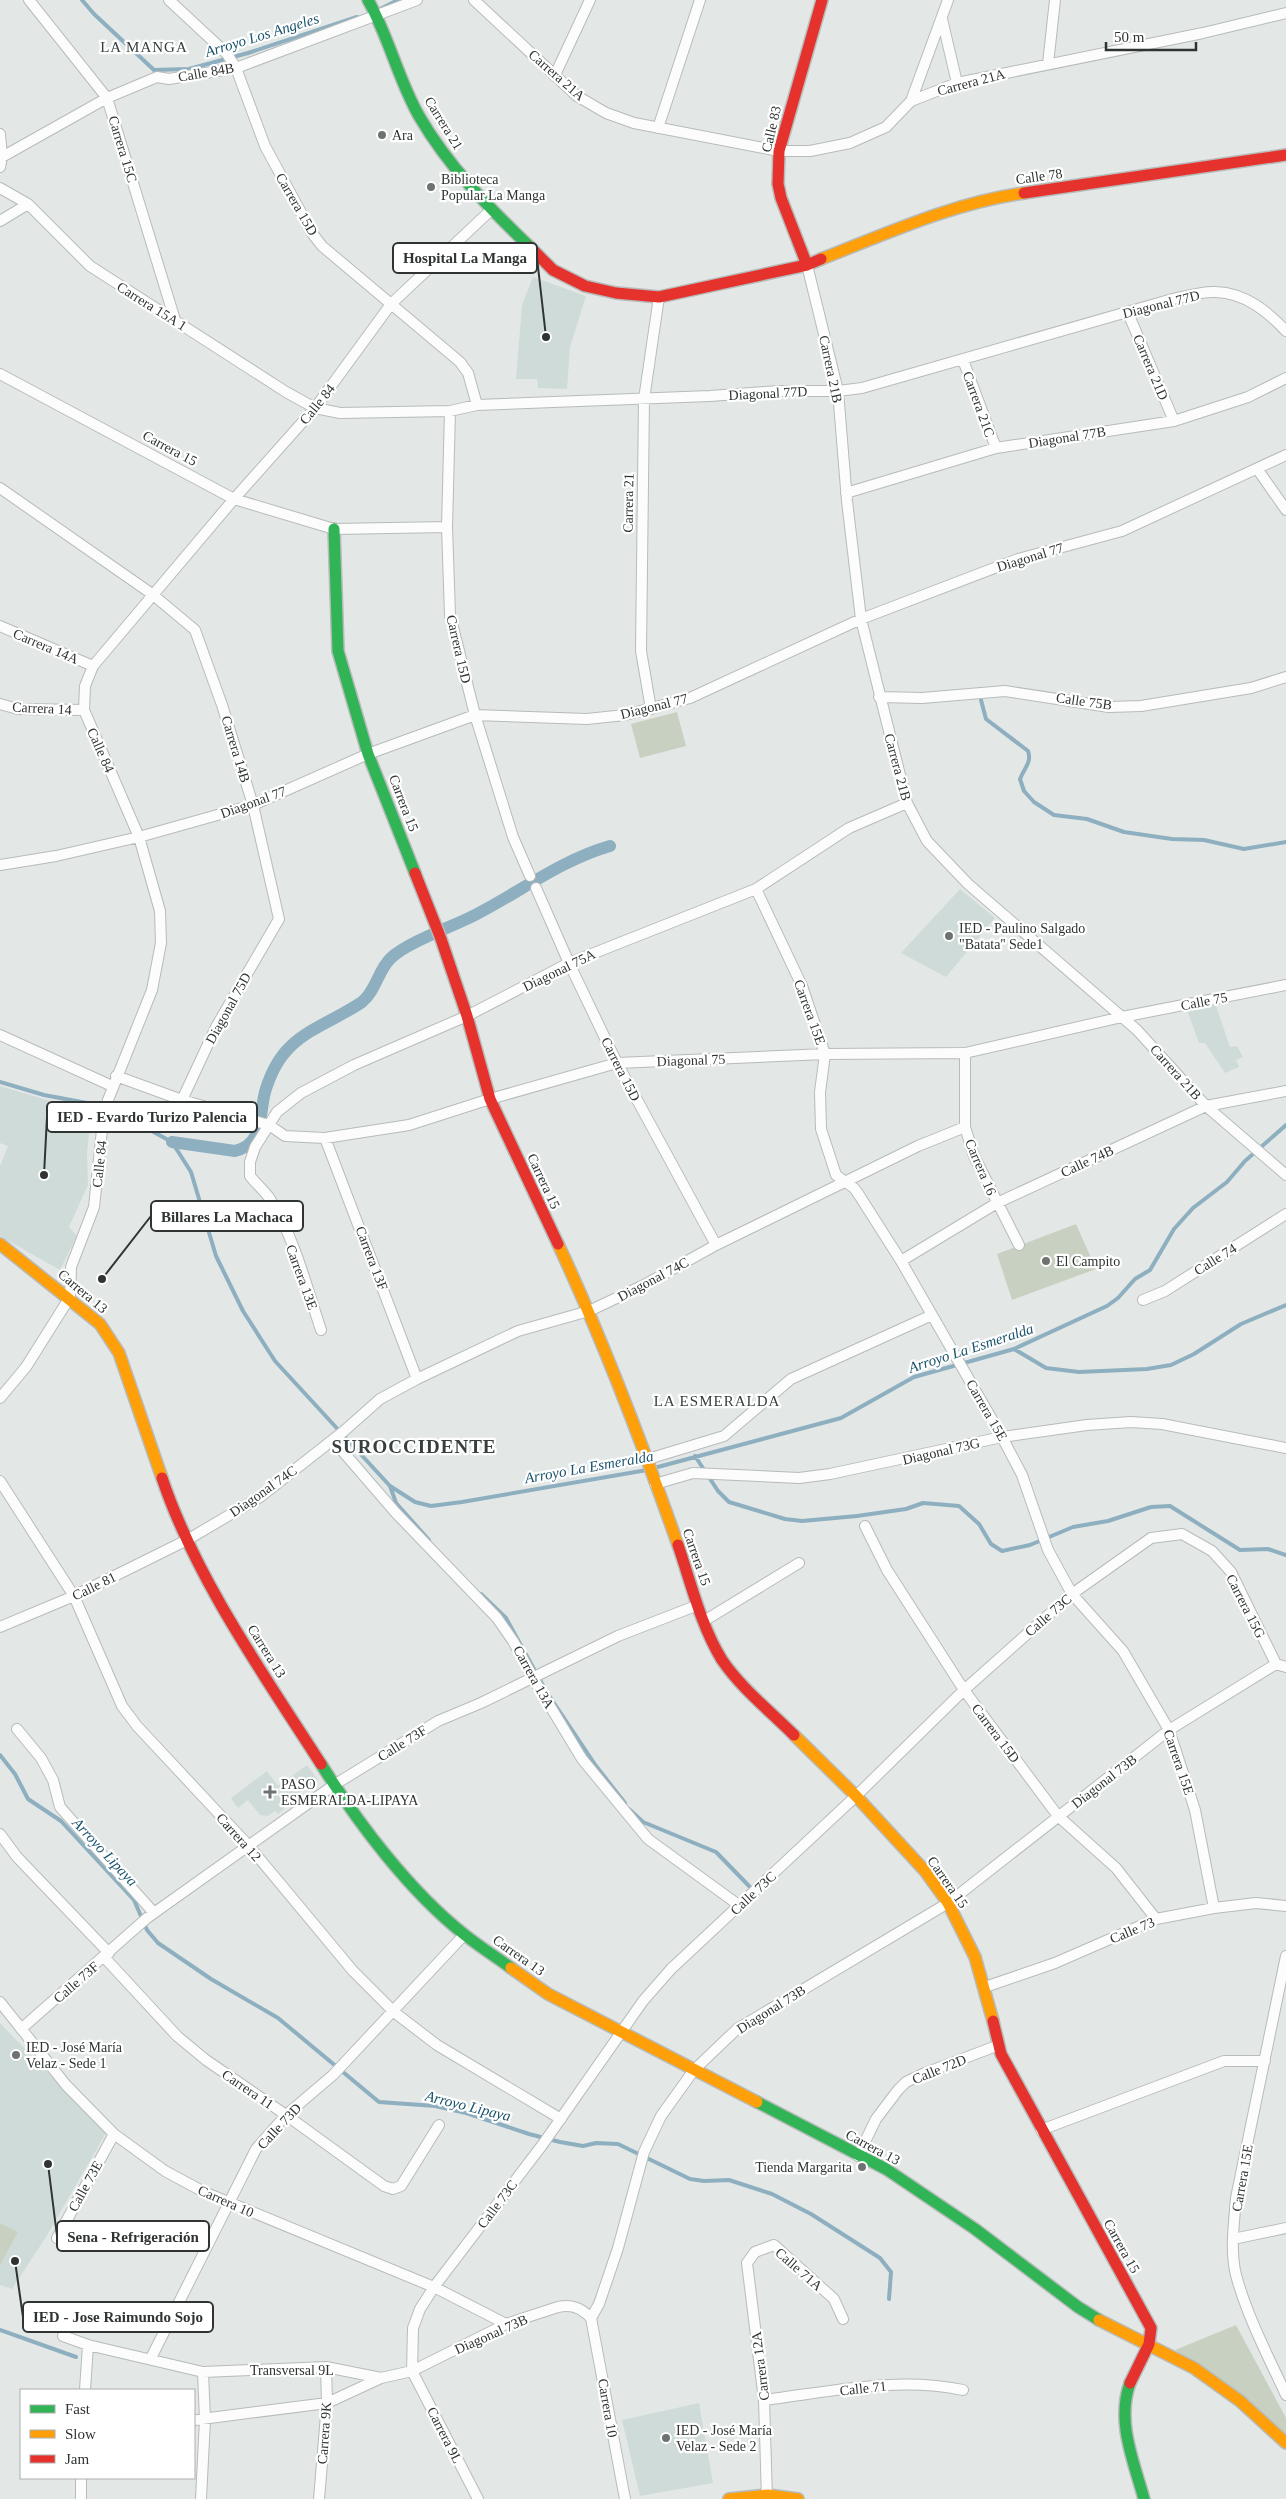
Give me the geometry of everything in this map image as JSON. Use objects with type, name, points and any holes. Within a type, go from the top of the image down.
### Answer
[{"type":"street","name":"Carrera 15C","points":[[29,0],[107,98],[175,320]]},
{"type":"street","name":"Carrera 15D","points":[[169,0],[231,61],[265,146],[312,233],[322,246],[460,362],[468,373],[477,405]]},
{"type":"street","name":"Carrera 21","points":[[368,0],[377,16],[419,115],[450,162],[491,210],[530,250],[553,270],[570,280],[616,293],[659,297],[807,265]]},
{"type":"street","name":"Calle 84B","points":[[1,162],[107,98],[157,77],[169,79],[231,61],[377,16],[416,0]]},
{"type":"street","name":"Carrera 21A","points":[[474,0],[577,96],[606,113],[658,128],[779,151],[810,151],[850,143],[886,127],[911,102],[957,83],[1203,33],[1286,13]]},
{"type":"street","points":[[555,76],[590,0]]},
{"type":"street","points":[[658,128],[700,0]]},
{"type":"street","name":"Calle 83","points":[[807,265],[781,198],[778,184],[779,151],[822,0]]},
{"type":"street","points":[[911,102],[948,0]]},
{"type":"street","points":[[1048,64],[1055,0]]},
{"type":"street","points":[[942,18],[957,83]]},
{"type":"street","points":[[0,134],[1,162]]},
{"type":"street","name":"Calle 78","points":[[807,265],[934,214],[996,197],[1286,155]]},
{"type":"street","name":"Carrera 15A 1","points":[[0,188],[28,204],[90,266],[316,408]]},
{"type":"street","points":[[0,221],[28,204]]},
{"type":"street","name":"Calle 84","points":[[70,1297],[71,1267],[94,1207],[104,1114],[114,1081],[152,990],[161,943],[160,911],[139,837],[84,710],[85,686],[93,666],[152,594],[316,408],[391,304],[491,210]]},
{"type":"street","name":"Carrera 21B","points":[[807,265],[838,391],[846,493],[861,619],[906,803],[927,841],[968,884],[1156,1048],[1206,1106],[1286,1175]]},
{"type":"street","name":"Diagonal 77D","points":[[316,408],[340,413],[450,411],[477,405],[778,391],[838,391],[862,388],[1169,300],[1215,291],[1244,298],[1270,314],[1286,331]]},
{"type":"street","name":"Carrera 21","points":[[651,709],[641,651],[644,398],[659,297]]},
{"type":"street","name":"Carrera 21D","points":[[1128,312],[1174,421]]},
{"type":"street","name":"Carrera 21C","points":[[963,360],[996,448]]},
{"type":"street","name":"Carrera 15","points":[[0,374],[234,499],[334,529],[447,527]]},
{"type":"street","name":"Diagonal 77B","points":[[846,493],[996,448],[1174,421],[1248,397],[1286,378]]},
{"type":"street","name":"Carrera 15D","points":[[450,411],[447,527],[450,615],[474,715],[513,837],[530,876]]},
{"type":"street","name":"Diagonal 77","points":[[0,865],[56,856],[139,837],[253,805],[368,754],[474,715],[587,719],[651,709],[690,698],[861,619],[1018,559],[1122,531],[1258,470],[1286,455]]},
{"type":"street","points":[[1258,470],[1286,510]]},
{"type":"street","name":"Carrera 14B","points":[[0,488],[152,594],[195,630],[253,805],[279,920]]},
{"type":"street","name":"Carrera 15","points":[[334,529],[338,651],[368,754],[439,934],[467,1016],[490,1099],[589,1312],[649,1461],[704,1621],[722,1659],[738,1680],[856,1796],[925,1871],[948,1903],[975,1957],[985,1987],[1001,2054],[1040,2130],[1151,2328],[1148,2344]]},
{"type":"street","name":"Carrera 14A","points":[[0,626],[93,666]]},
{"type":"street","name":"Calle 75B","points":[[879,697],[922,698],[1005,690],[1109,707],[1141,706],[1251,688],[1286,676]]},
{"type":"street","name":"Carrera 14","points":[[0,704],[18,709],[84,710]]},
{"type":"street","name":"Diagonal 75A","points":[[250,1176],[250,1162],[262,1124],[300,1093],[354,1065],[467,1016],[568,963],[756,889],[848,828],[906,803]]},
{"type":"street","name":"Carrera 15D","points":[[536,888],[568,963],[617,1063],[716,1245]]},
{"type":"street","name":"Carrera 15E","points":[[756,889],[802,986],[825,1054],[820,1092],[821,1129],[836,1175],[844,1183],[854,1188],[901,1262],[1002,1437],[1022,1475],[1047,1547],[1072,1594],[1123,1651],[1169,1730],[1195,1810],[1214,1908]]},
{"type":"street","name":"Diagonal 75D","points":[[182,1100],[216,1027],[279,920]]},
{"type":"street","name":"Calle 75","points":[[1122,1017],[1286,985]]},
{"type":"street","name":"Diagonal 75","points":[[262,1124],[286,1136],[325,1138],[409,1125],[490,1099],[617,1063],[825,1054],[965,1053],[1122,1017]]},
{"type":"street","points":[[0,1035],[114,1081],[262,1124]]},
{"type":"street","name":"Carrera 16","points":[[965,1053],[965,1127],[974,1156],[1019,1245]]},
{"type":"street","name":"Calle 74B","points":[[901,1262],[997,1203],[1206,1106],[1286,1091]]},
{"type":"street","name":"Diagonal 74C","points":[[186,1540],[260,1497],[344,1432],[380,1399],[417,1379],[518,1331],[589,1312],[644,1285],[716,1245],[918,1146],[965,1127]]},
{"type":"street","name":"Carrera 13F","points":[[325,1138],[417,1379]]},
{"type":"street","name":"Carrera 13E","points":[[250,1176],[269,1198],[277,1212],[294,1253],[321,1330]]},
{"type":"street","name":"Calle 74","points":[[1143,1300],[1165,1291],[1286,1214]]},
{"type":"street","name":"Carrera 13","points":[[0,1244],[70,1297],[100,1324],[119,1353],[169,1500],[186,1540],[241,1639],[334,1785],[408,1882],[464,1936],[548,1994],[886,2169],[975,2229],[1078,2307],[1111,2328],[1148,2344]]},
{"type":"street","points":[[0,1398],[26,1366],[70,1297]]},
{"type":"street","points":[[649,1461],[724,1436],[791,1380],[932,1315]]},
{"type":"street","name":"Diagonal 73G","points":[[655,1482],[707,1473],[798,1478],[859,1470],[1002,1437],[1087,1425],[1131,1422],[1162,1424],[1286,1448]]},
{"type":"street","name":"Carrera 13A","points":[[334,1439],[497,1618],[513,1641],[582,1759],[648,1839],[740,1906]]},
{"type":"street","name":"Carrera 12","points":[[0,1481],[74,1596],[122,1706],[137,1726],[249,1846],[353,1971],[394,2012],[437,2045],[561,2119]]},
{"type":"street","name":"Carrera 15D","points":[[865,1526],[887,1570],[964,1690],[1058,1816],[1116,1868],[1156,1919]]},
{"type":"street","name":"Calle 73C","points":[[412,2372],[413,2328],[420,2309],[434,2287],[551,2133],[642,2001],[671,1969],[856,1796],[964,1690],[1072,1594],[1150,1538],[1182,1534],[1212,1551]]},
{"type":"street","name":"Calle 81","points":[[0,1627],[74,1596],[186,1540]]},
{"type":"street","name":"Carrera 15G","points":[[1212,1551],[1231,1572],[1276,1664]]},
{"type":"street","points":[[704,1621],[799,1563]]},
{"type":"street","name":"Calle 73F","points":[[22,2029],[146,1918],[334,1785],[438,1721],[481,1703],[618,1636],[698,1605]]},
{"type":"street","points":[[1276,1664],[1286,1667]]},
{"type":"street","name":"Diagonal 73B","points":[[195,2420],[327,2403],[381,2378],[412,2372],[506,2324],[565,2305],[581,2308],[591,2318],[599,2304],[618,2248],[642,2156],[661,2116],[694,2070],[737,2029],[948,1903],[1169,1730],[1276,1664]]},
{"type":"street","points":[[17,1729],[41,1758],[53,1780],[60,1807],[146,1918]]},
{"type":"street","name":"Carrera 11","points":[[0,1834],[17,1857],[177,2036],[206,2060],[384,2186],[393,2189],[400,2186],[439,2125]]},
{"type":"street","name":"Calle 73","points":[[985,1987],[1055,1963],[1156,1919],[1214,1908],[1256,1903],[1286,1906]]},
{"type":"street","name":"Calle 73D","points":[[151,2358],[256,2149],[286,2115],[342,2066],[464,1936]]},
{"type":"street","name":"Carrera 15E","points":[[1286,1956],[1236,2198],[1233,2239],[1236,2274],[1261,2343],[1286,2395]]},
{"type":"street","name":"Carrera 10","points":[[0,2002],[66,2085],[114,2134],[165,2171],[230,2203],[434,2287],[506,2324]]},
{"type":"street","name":"Calle 72D","points":[[858,2156],[876,2119],[906,2082],[999,2045]]},
{"type":"street","points":[[1040,2130],[1224,2061],[1264,2061]]},
{"type":"street","name":"Calle 73E","points":[[57,2238],[114,2134]]},
{"type":"street","points":[[1233,2239],[1286,2228]]},
{"type":"street","name":"Calle 71A","points":[[747,2263],[755,2252],[774,2246],[834,2299],[843,2319]]},
{"type":"street","name":"Carrera 12A","points":[[747,2263],[764,2400],[768,2497]]},
{"type":"street","name":"Carrera 10","points":[[591,2318],[625,2499]]},
{"type":"street","name":"Transversal 9L","points":[[63,2336],[88,2345],[151,2358],[203,2372],[326,2367],[381,2378]]},
{"type":"street","points":[[1144,2499],[1128,2450],[1126,2414],[1128,2390],[1148,2344],[1194,2368],[1240,2401],[1286,2443]]},
{"type":"street","points":[[85,2389],[88,2345]]},
{"type":"street","name":"Carrera 9K","points":[[319,2499],[327,2403],[326,2367]]},
{"type":"street","points":[[201,2499],[205,2420],[203,2372]]},
{"type":"street","name":"Carrera 9L","points":[[412,2372],[478,2499]]},
{"type":"street","name":"Calle 71","points":[[764,2400],[879,2385],[918,2384],[963,2390]]},
{"type":"street","points":[[81,2499],[82,2479]]},
{"type":"street","points":[[730,2499],[768,2497],[798,2499]]},
{"type":"shaded area","points":[[533,277],[586,296],[570,347],[567,389],[538,388],[537,379],[516,379],[522,305]]},
{"type":"shaded area","name":"IED - Paulino Salgado \"Batata'' Sede1","points":[[960,889],[995,918],[946,977],[901,953]]},
{"type":"shaded area","points":[[1215,1003],[1230,1047],[1237,1046],[1243,1057],[1236,1060],[1239,1067],[1225,1073],[1205,1043],[1199,1043],[1187,1010]]},
{"type":"shaded area","points":[[0,1086],[91,1113],[87,1154],[88,1185],[69,1227],[77,1236],[60,1270],[0,1236],[0,1166],[8,1146],[0,1143]]},
{"type":"shaded area","name":"PASO ESMERALDA-LIPAYA","points":[[307,1765],[318,1780],[283,1804],[285,1808],[278,1814],[275,1811],[268,1816],[260,1815],[248,1800],[238,1808],[231,1798],[267,1771],[278,1786]]},
{"type":"shaded area","points":[[0,2023],[106,2133],[46,2237],[12,2289],[0,2285]]},
{"type":"shaded area","name":"IED - José María Velaz - Sede 2","points":[[699,2403],[713,2483],[640,2496],[622,2420]]},
{"type":"green space","points":[[677,712],[686,746],[640,758],[631,724]]},
{"type":"green space","name":"El Campito","points":[[1076,1224],[1096,1269],[1012,1300],[997,1254]]},
{"type":"green space","points":[[0,2223],[18,2232],[0,2265]]},
{"type":"green space","points":[[1236,2325],[1286,2418],[1286,2434],[1175,2350]]},
{"type":"waterway","name":"Arroyo Los Angeles","points":[[82,0],[94,14],[154,70],[189,69],[248,53],[357,17]]},
{"type":"waterway","points":[[378,10],[398,0]]},
{"type":"waterway","points":[[981,700],[986,719],[1028,751],[1029,759],[1020,779],[1024,791],[1034,802],[1054,815],[1087,819],[1124,832],[1172,839],[1204,840],[1244,849],[1286,842]]},
{"type":"waterway","points":[[172,1142],[235,1151],[244,1147],[251,1142],[259,1128],[265,1092],[272,1073],[282,1056],[307,1033],[362,1002],[371,992],[383,968],[391,958],[408,946],[475,915],[575,859],[610,846]]},
{"type":"waterway","name":"Arroyo La Esmeralda","points":[[0,1082],[44,1095],[98,1105],[115,1111],[172,1142],[191,1172],[216,1256],[243,1311],[275,1361],[390,1486],[415,1502],[431,1506],[462,1502],[647,1470]]},
{"type":"waterway","name":"Arroyo La Esmeralda","points":[[654,1468],[841,1418],[914,1377],[1014,1349],[1107,1306],[1118,1298],[1135,1279],[1150,1270],[1174,1229],[1193,1208],[1227,1182],[1245,1161],[1286,1125]]},
{"type":"waterway","points":[[1014,1349],[1046,1368],[1079,1372],[1147,1369],[1171,1365],[1194,1354],[1241,1324],[1286,1305]]},
{"type":"waterway","points":[[695,1456],[718,1491],[729,1502],[785,1519],[802,1521],[857,1516],[906,1509],[923,1503],[959,1506],[979,1524],[991,1544],[1002,1551],[1030,1545],[1073,1527],[1108,1521],[1151,1507],[1170,1506],[1240,1550],[1268,1549],[1286,1555]]},
{"type":"waterway","points":[[390,1486],[396,1503],[429,1540]]},
{"type":"waterway","points":[[481,1594],[506,1618],[546,1691],[596,1766],[625,1803]]},
{"type":"waterway","name":"Arroyo Lipaya","points":[[0,1755],[15,1774],[28,1799],[61,1821],[134,1900],[147,1930],[158,1943],[211,1979],[278,2018],[379,2102],[435,2106],[466,2113],[560,2142],[583,2146],[596,2143],[618,2144],[690,2179],[704,2181],[729,2180],[772,2194],[811,2214],[880,2258],[891,2272],[889,2299]]},
{"type":"waterway","points":[[629,1809],[643,1822],[716,1852],[749,1886]]},
{"type":"waterway","points":[[0,2330],[76,2357]]},
{"type":"traffic: fast","points":[[368,0],[412,102],[430,134],[470,186],[530,247]]},
{"type":"traffic: fast","points":[[334,529],[338,651],[368,754],[415,873]]},
{"type":"traffic: fast","points":[[321,1764],[351,1810],[405,1878],[445,1918],[511,1968]]},
{"type":"traffic: fast","points":[[757,2102],[886,2169],[975,2229],[1078,2307],[1099,2320]]},
{"type":"traffic: fast","points":[[1130,2383],[1126,2398],[1126,2427],[1131,2456],[1144,2499]]},
{"type":"traffic: slow","points":[[821,259],[946,211],[1024,193]]},
{"type":"traffic: slow","points":[[0,1244],[100,1324],[119,1353],[162,1478]]},
{"type":"traffic: slow","points":[[558,1244],[622,1393],[678,1545]]},
{"type":"traffic: slow","points":[[794,1735],[856,1796],[925,1871],[948,1903],[975,1957],[993,2021]]},
{"type":"traffic: slow","points":[[511,1968],[548,1994],[757,2102]]},
{"type":"traffic: slow","points":[[1099,2320],[1194,2368],[1240,2401],[1286,2443]]},
{"type":"traffic: slow","points":[[729,2499],[768,2495],[798,2499]]},
{"type":"traffic: jam","points":[[807,265],[781,198],[778,184],[779,151],[822,0]]},
{"type":"traffic: jam","points":[[1024,193],[1286,155]]},
{"type":"traffic: jam","points":[[530,247],[553,270],[585,286],[616,293],[659,297],[807,265],[821,259]]},
{"type":"traffic: jam","points":[[415,873],[441,939],[467,1016],[490,1099],[558,1244]]},
{"type":"traffic: jam","points":[[162,1478],[176,1516],[212,1589],[233,1626],[321,1764]]},
{"type":"traffic: jam","points":[[678,1545],[702,1619],[722,1660],[747,1690],[794,1735]]},
{"type":"traffic: jam","points":[[993,2021],[1001,2054],[1151,2328],[1149,2344],[1130,2383]]},
{"type":"place","name":"Ara","points":[[382,135]]},
{"type":"place","name":"Biblioteca Popular La Manga","points":[[431,187]]},
{"type":"place","name":"Hospital La Manga","points":[[546,337]]},
{"type":"place","name":"IED - Paulino Salgado \"Batata'' Sede1","points":[[949,936]]},
{"type":"place","name":"IED - Evardo Turizo Palencia","points":[[44,1175]]},
{"type":"place","name":"El Campito","points":[[1046,1261]]},
{"type":"place","name":"Billares La Machaca","points":[[102,1279]]},
{"type":"place","name":"PASO ESMERALDA-LIPAYA","points":[[270,1792]]},
{"type":"place","name":"IED - José María Velaz - Sede 1","points":[[16,2055]]},
{"type":"place","name":"Sena - Refrigeración","points":[[48,2164]]},
{"type":"place","name":"Tienda Margarita","points":[[862,2167]]},
{"type":"place","name":"IED - Jose Raimundo Sojo","points":[[15,2261]]},
{"type":"place","name":"IED - José María Velaz - Sede 2","points":[[666,2438]]},
{"type":"district","name":"LA MANGA","points":[[144,47]]},
{"type":"district","name":"LA ESMERALDA","points":[[717,1401]]},
{"type":"district","name":"SUROCCIDENTE","points":[[414,1446]]}]
